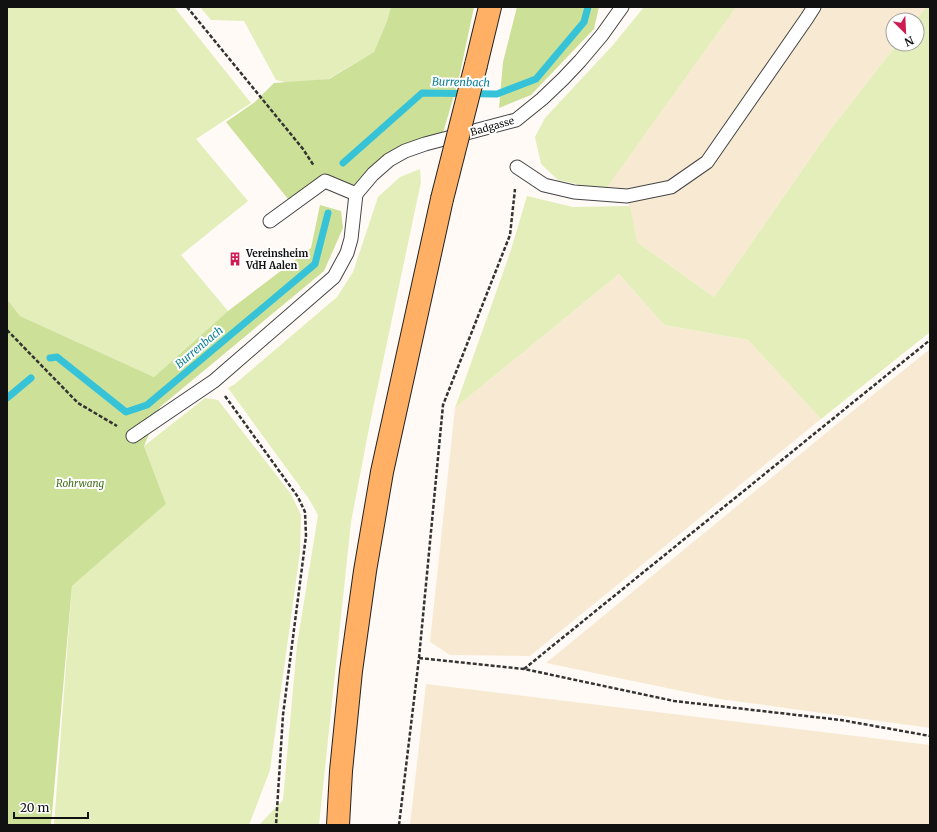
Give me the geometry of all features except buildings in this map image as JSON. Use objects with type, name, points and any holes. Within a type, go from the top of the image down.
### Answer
[{"type":"main road","points":[[338,825],[351,671],[365,571],[382,472],[442,199],[490,7]]},
{"type":"lane","name":"Badgasse","points":[[356,194],[373,174],[389,160],[405,150],[516,120],[542,99],[571,70],[602,34],[622,7]]},
{"type":"lane","points":[[517,167],[544,185],[574,192],[628,196],[671,187],[707,162],[814,7]]},
{"type":"lane","points":[[133,436],[214,381],[334,277],[347,253],[351,239],[356,194],[325,181],[270,221]]},
{"type":"path","points":[[187,7],[303,149],[325,181]]},
{"type":"path","points":[[399,825],[419,658],[443,405],[510,235],[517,167]]},
{"type":"path","points":[[7,330],[78,403],[133,436]]},
{"type":"path","points":[[524,669],[930,340]]},
{"type":"path","points":[[214,381],[298,497],[305,512],[306,536],[283,715],[276,825]]},
{"type":"path","points":[[419,658],[524,669],[674,701],[841,720],[930,736]]},
{"type":"shaded area","points":[[698,7],[926,7],[922,12],[885,12],[885,52],[891,52],[830,130],[714,297],[637,242],[627,196],[574,192],[579,175]]},
{"type":"shaded area","points":[[619,274],[664,325],[748,340],[821,419],[530,656],[450,655],[430,642],[455,408]]},
{"type":"shaded area","points":[[930,349],[930,728],[720,699],[546,663],[849,414]]},
{"type":"shaded area","points":[[426,684],[930,745],[930,825],[410,825]]},
{"type":"green space","points":[[7,7],[174,7],[251,103],[196,139],[248,201],[181,255],[228,311],[154,377],[20,316],[7,299]]},
{"type":"green space","points":[[200,7],[391,7],[387,21],[374,52],[328,79],[289,83],[276,80],[244,21],[211,20]]},
{"type":"green space","points":[[391,7],[474,7],[459,78],[443,133],[354,188],[326,176],[288,199],[226,122],[255,102],[274,83],[329,79],[374,52],[387,21]]},
{"type":"green space","points":[[517,7],[599,7],[594,29],[531,95],[499,108],[503,62]]},
{"type":"green space","points":[[644,7],[736,7],[605,190],[558,180],[541,164],[535,137],[545,118],[613,45]]},
{"type":"green space","points":[[926,7],[930,7],[930,332],[821,419],[748,340],[664,325],[619,274],[455,408],[510,253],[527,196],[573,207],[630,206],[637,242],[714,297],[830,130],[891,52],[925,52],[925,12],[922,12]]},
{"type":"green space","points":[[420,169],[421,182],[371,418],[351,522],[319,825],[259,825],[283,800],[297,645],[318,515],[309,499],[228,388],[235,384],[337,297],[353,272],[378,197],[400,177]]},
{"type":"green space","name":"Rohrwang","points":[[320,205],[341,211],[343,228],[324,271],[160,407],[144,446],[166,504],[72,586],[51,825],[7,825],[7,299],[20,316],[154,377],[228,311],[311,248]]},
{"type":"green space","points":[[205,398],[218,400],[291,494],[301,515],[300,552],[270,770],[249,825],[54,825],[72,586],[166,504],[144,446]]},
{"type":"waterway","name":"Burrenbach","points":[[343,163],[422,93],[497,94],[536,79],[584,22],[588,7]]},
{"type":"waterway","name":"Burrenbach","points":[[50,358],[57,357],[126,412],[147,405],[315,264],[328,213]]},
{"type":"waterway","name":"Burrenbach","points":[[7,398],[31,378]]},
{"type":"place","name":"Vereinsheim VdH Aalen","points":[[235,259]]}]
